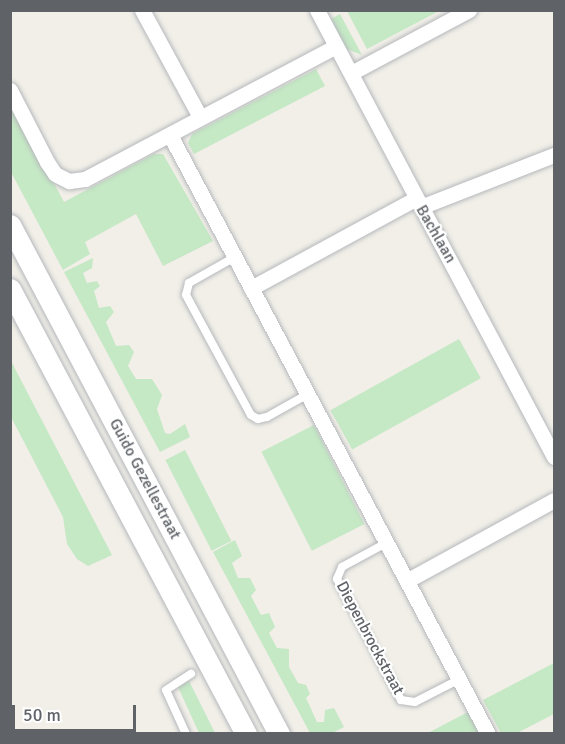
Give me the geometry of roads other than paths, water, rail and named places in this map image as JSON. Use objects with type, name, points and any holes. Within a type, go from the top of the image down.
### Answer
[{"type":"main road","name":"Guido Gezellestraat","points":[[10,225],[279,734]]},
{"type":"main road","name":"Guido Gezellestraat","points":[[10,289],[246,734]]},
{"type":"street","points":[[142,10],[200,117]]},
{"type":"street","name":"Bachlaan","points":[[317,10],[555,457]]},
{"type":"street","points":[[351,73],[469,10]]},
{"type":"street","points":[[10,90],[46,162],[55,174],[69,182],[85,179],[336,46]]},
{"type":"street","points":[[170,135],[488,734]]},
{"type":"street","points":[[251,288],[419,202],[555,155]]},
{"type":"street","points":[[408,580],[555,500]]},
{"type":"lane","points":[[235,257],[189,283],[186,295],[251,415],[258,419],[267,417],[308,394]]},
{"type":"lane","name":"Diepenbrockstraat","points":[[388,543],[342,567],[337,579],[401,700],[415,702],[460,679]]},
{"type":"lane","points":[[186,734],[166,690],[191,674]]}]
